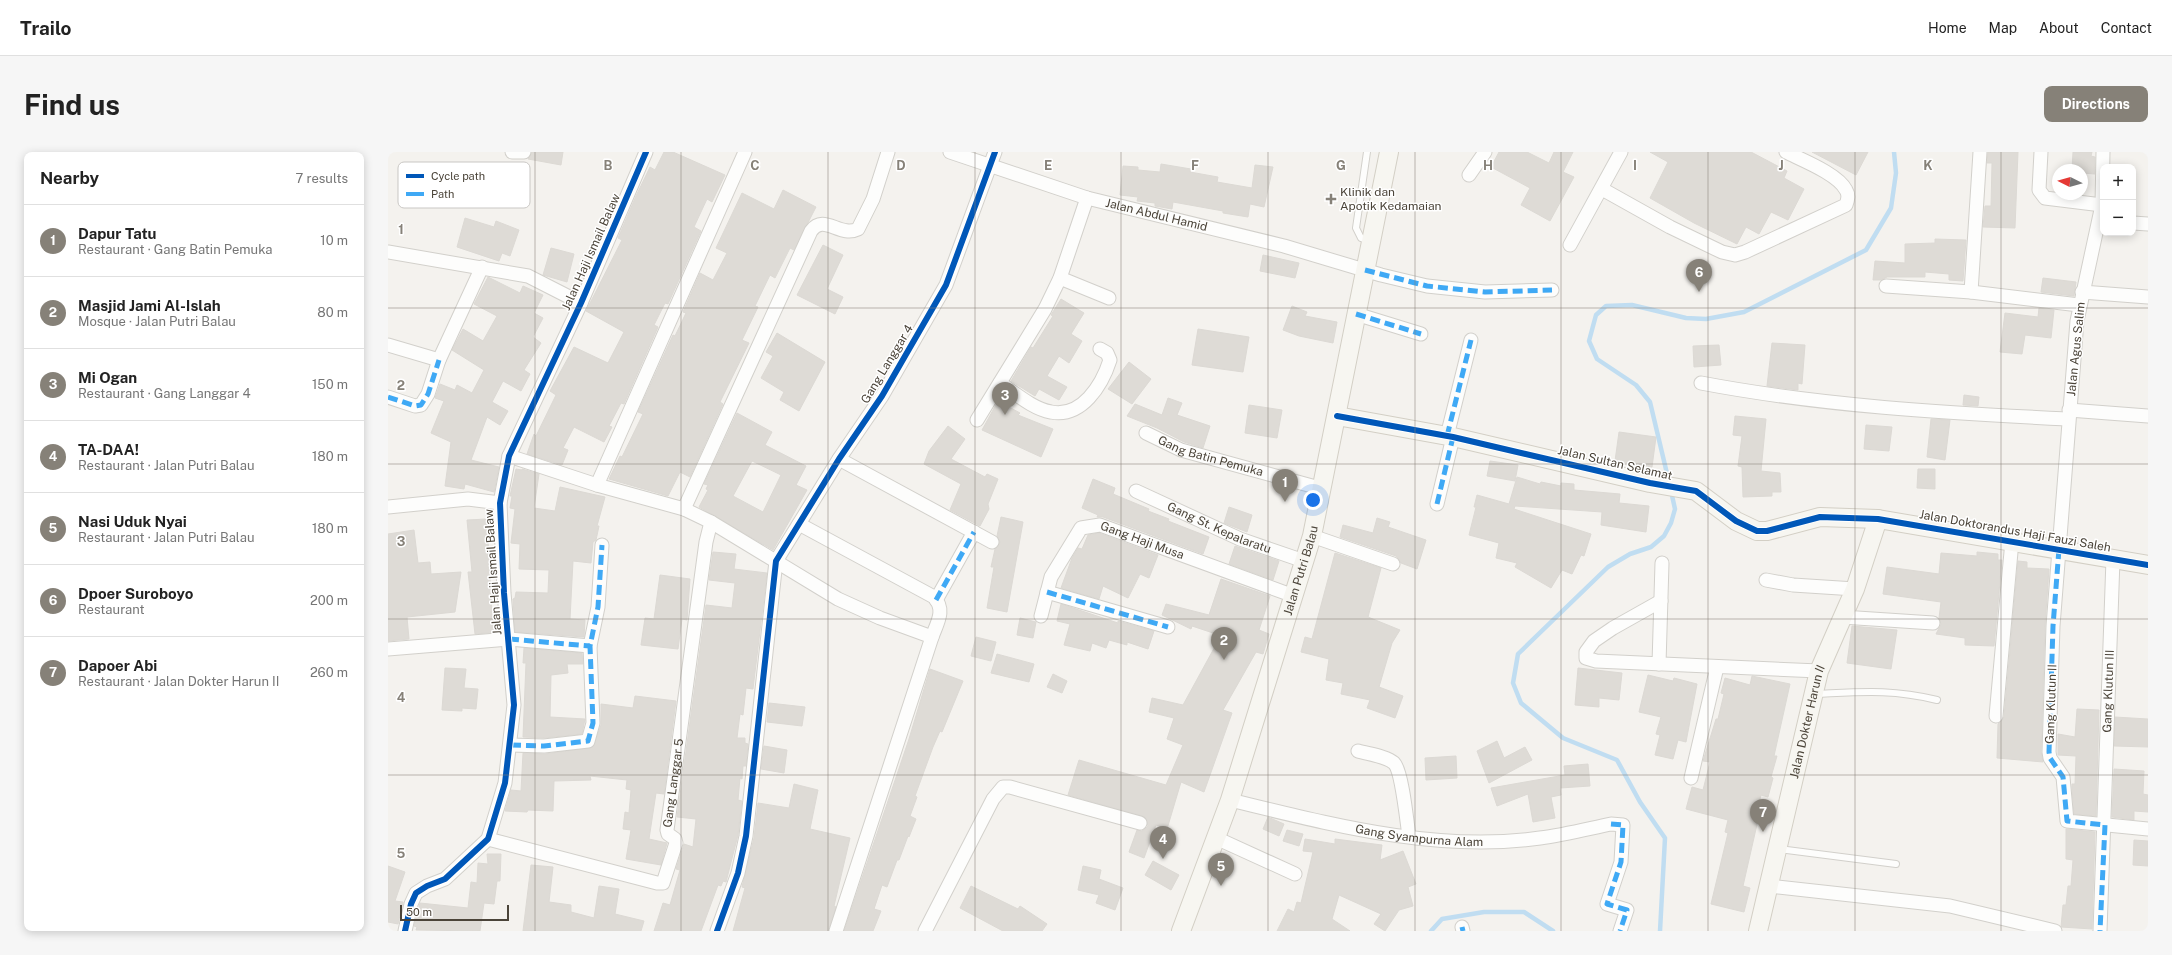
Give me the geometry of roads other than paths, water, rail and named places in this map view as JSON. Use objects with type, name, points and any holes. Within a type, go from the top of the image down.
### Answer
[{"type":"street","points":[[512,152],[524,152]]},
{"type":"street","name":"Jalan Haji Ismail Balaw","points":[[404,931],[411,904],[416,893],[427,886],[445,879],[488,839],[506,783],[514,705],[500,503],[509,456],[581,304],[646,152]]},
{"type":"street","points":[[597,485],[746,152]]},
{"type":"street","points":[[684,509],[811,232],[820,224],[848,232],[858,229],[873,199],[888,152]]},
{"type":"street","name":"Jalan Abdul Hamid","points":[[950,152],[1087,198],[1284,246],[1365,270],[1434,287],[1485,292],[1552,290]]},
{"type":"street","name":"Gang Langgar 4","points":[[776,561],[839,459],[882,396],[946,285],[992,165],[995,152]]},
{"type":"street","name":"Jalan Putri Balau","points":[[1181,931],[1230,800],[1312,536],[1323,489],[1356,314],[1389,152]]},
{"type":"street","points":[[1469,175],[1485,152]]},
{"type":"street","points":[[1570,245],[1621,152]]},
{"type":"street","points":[[1602,189],[1670,227],[1722,252],[1735,254],[1745,252],[1846,205],[1848,198],[1846,188],[1835,178],[1786,152]]},
{"type":"street","points":[[1971,292],[1980,152]]},
{"type":"street","points":[[2041,152],[2039,190],[2042,196],[2045,198],[2100,205]]},
{"type":"street","name":"Jalan Agus Salim","points":[[2102,200],[2103,152]]},
{"type":"street","points":[[977,420],[1045,309],[1060,278],[1087,198]]},
{"type":"street","points":[[2136,223],[2148,224]]},
{"type":"street","name":"Jalan Agus Salim","points":[[2059,548],[2068,415],[2079,306],[2100,224]]},
{"type":"street","points":[[391,255],[482,267],[528,276],[581,304]]},
{"type":"street","points":[[388,397],[415,406],[421,405],[428,394],[439,360],[482,267]]},
{"type":"street","points":[[1060,278],[1109,298]]},
{"type":"street","points":[[1886,286],[1971,292],[2079,306]]},
{"type":"street","points":[[2082,292],[2148,297]]},
{"type":"street","points":[[1356,314],[1421,334]]},
{"type":"street","points":[[1436,504],[1471,340]]},
{"type":"street","points":[[388,345],[439,360]]},
{"type":"street","points":[[1000,383],[1039,408],[1051,412],[1069,412],[1086,402],[1105,375],[1110,360],[1107,353],[1100,349]]},
{"type":"street","points":[[1701,383],[1751,393],[1964,414],[2148,416]]},
{"type":"street","name":"Jalan Sultan Selamat","points":[[1337,416],[1450,437],[1650,483],[1696,491],[1736,521],[1757,531],[1767,531],[1820,517],[1878,519]]},
{"type":"street","name":"Gang Batin Pemuka","points":[[1146,433],[1182,450],[1323,489]]},
{"type":"street","points":[[509,456],[597,485],[684,509],[711,522],[838,599],[880,618],[932,637]]},
{"type":"street","points":[[839,459],[992,542]]},
{"type":"street","name":"Gang St. Kepalaratu","points":[[1136,491],[1240,539],[1304,561]]},
{"type":"street","points":[[388,507],[468,499],[500,503]]},
{"type":"street","name":"Jalan Doktorandus Haji Fauzi Saleh","points":[[1878,519],[2059,548],[2148,565]]},
{"type":"street","name":"Jalan Dokter Harun II","points":[[1758,931],[1819,671],[1855,589],[1878,519]]},
{"type":"street","name":"Gang Langgar 5","points":[[488,839],[656,883],[663,883],[676,843],[675,839],[668,834],[668,830],[705,550],[711,522]]},
{"type":"street","points":[[799,524],[936,600],[941,608],[940,618],[932,637],[836,931]]},
{"type":"street","name":"Gang Haji Musa","points":[[1041,616],[1051,577],[1075,536],[1082,528],[1100,525],[1294,596]]},
{"type":"street","points":[[936,600],[974,532]]},
{"type":"street","points":[[1312,536],[1393,564]]},
{"type":"street","points":[[1996,716],[2012,541]]},
{"type":"street","points":[[511,745],[544,746],[588,741],[593,723],[590,646],[598,607],[602,544]]},
{"type":"street","name":"Gang Klutun II","points":[[2059,548],[2053,626],[2049,752],[2050,758],[2063,777],[2067,821],[2105,824],[2148,830]]},
{"type":"street","name":"Gang Klutun III","points":[[2100,931],[2105,824],[2105,771],[2113,559]]},
{"type":"street","points":[[717,931],[738,873],[746,836],[776,561]]},
{"type":"street","points":[[1659,664],[1662,563]]},
{"type":"street","points":[[1766,580],[1793,585],[1855,589]]},
{"type":"street","points":[[1047,592],[1168,627]]},
{"type":"street","points":[[1661,601],[1606,632],[1594,641],[1586,652],[1586,658],[1591,661],[1819,671]]},
{"type":"street","points":[[1842,617],[1933,623]]},
{"type":"street","points":[[388,649],[509,639],[590,646]]},
{"type":"street","points":[[1691,778],[1717,667]]},
{"type":"street","points":[[1358,751],[1389,760],[1396,766],[1402,787],[1409,836]]},
{"type":"street","points":[[925,931],[993,799],[1003,787],[1010,787],[1140,823]]},
{"type":"street","name":"Gang Syampurna Alam","points":[[1230,800],[1347,828],[1448,840],[1539,838],[1611,824],[1623,825],[1621,862],[1607,904],[1627,910],[1620,931]]},
{"type":"street","points":[[1216,838],[1295,874]]},
{"type":"street","points":[[1769,886],[1950,906],[2055,931]]},
{"type":"lane","points":[[1366,152],[1356,228],[1361,238],[1371,242]]},
{"type":"lane","points":[[1813,694],[1883,691],[1908,693],[1937,700]]},
{"type":"lane","points":[[1778,849],[1896,864]]},
{"type":"waterway","points":[[1669,482],[1650,402],[1636,385],[1597,359],[1589,341],[1596,315],[1606,306],[1632,305],[1686,318],[1706,319],[1744,312],[1866,250],[1891,208],[1896,173],[1894,152]]},
{"type":"waterway","points":[[1660,931],[1665,838],[1640,802],[1617,760],[1563,738],[1521,703],[1513,683],[1518,654],[1608,567],[1630,554],[1651,547],[1664,536],[1671,523],[1675,509],[1671,491]]},
{"type":"waterway","points":[[1431,931],[1442,919],[1484,912],[1524,912],[1553,931]]},
{"type":"place","name":"Klinik dan Apotik Kedamaian","points":[[1331,199]]},
{"type":"place","name":"Dpoer Suroboyo","points":[[1699,292]]},
{"type":"place","name":"Mi Ogan","points":[[1005,415]]},
{"type":"place","name":"Dapur Tatu","points":[[1285,502]]},
{"type":"place","name":"Masjid Jami Al-Islah","points":[[1224,660]]},
{"type":"place","name":"Dapoer Abi","points":[[1763,832]]},
{"type":"place","name":"TA-DAA!","points":[[1163,859]]},
{"type":"place","name":"Nasi Uduk Nyai","points":[[1221,886]]}]
